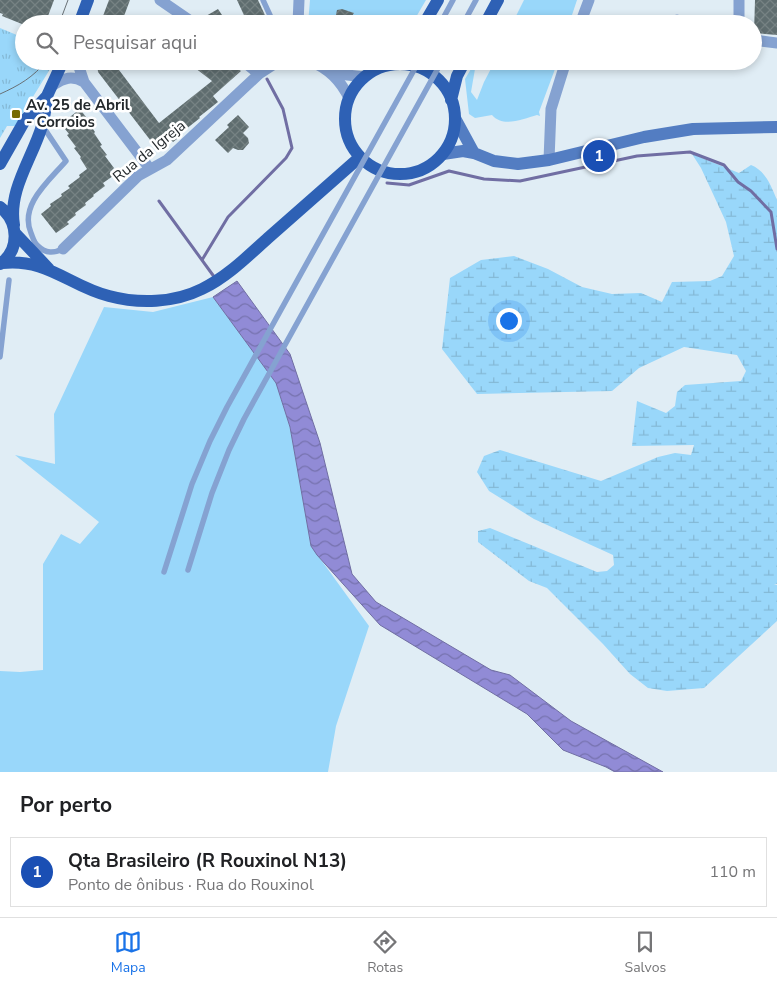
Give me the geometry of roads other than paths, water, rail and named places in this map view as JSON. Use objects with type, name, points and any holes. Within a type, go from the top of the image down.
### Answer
[{"type":"main road","points":[[82,15],[88,0]]},
{"type":"main road","points":[[429,15],[438,0]]},
{"type":"main road","points":[[490,15],[498,0]]},
{"type":"main road","points":[[1,264],[12,250],[14,229],[12,214],[15,196],[42,126],[50,90],[59,70]]},
{"type":"main road","points":[[375,70],[355,86],[345,113],[346,129],[351,144],[360,157],[375,168],[393,174],[411,173],[429,166],[443,154],[452,137],[455,118]]},
{"type":"main road","points":[[423,70],[442,84],[451,100],[455,118],[474,154]]},
{"type":"main road","points":[[451,100],[460,70]]},
{"type":"main road","points":[[0,164],[25,120],[50,90]]},
{"type":"main road","points":[[443,154],[463,152],[494,161],[518,164],[549,160],[644,137],[693,129],[777,127]]},
{"type":"main road","points":[[1,264],[18,261],[48,269],[92,291],[124,299],[165,300],[204,288],[235,267],[360,157]]},
{"type":"main road","points":[[0,207],[10,218],[14,229],[48,269]]},
{"type":"street","points":[[160,0],[182,15]]},
{"type":"street","points":[[298,15],[299,0]]},
{"type":"street","points":[[583,15],[589,0]]},
{"type":"street","points":[[738,0],[739,15]]},
{"type":"street","points":[[762,41],[777,43]]},
{"type":"street","points":[[80,70],[84,82],[150,169]]},
{"type":"street","points":[[254,70],[259,74]]},
{"type":"street","name":"Rua da Igreja","points":[[63,249],[138,176],[167,160],[265,70]]},
{"type":"street","points":[[326,70],[344,87],[349,98]]},
{"type":"street","points":[[549,160],[551,109],[563,70]]},
{"type":"street","points":[[331,73],[364,77]]},
{"type":"street","points":[[50,90],[68,78],[74,77],[84,82]]},
{"type":"lane","points":[[263,0],[270,15]]},
{"type":"lane","points":[[445,15],[453,0]]},
{"type":"lane","points":[[467,15],[476,0]]},
{"type":"lane","points":[[164,572],[192,484],[210,441],[414,70]]},
{"type":"lane","points":[[188,570],[212,493],[236,434],[437,70]]},
{"type":"lane","points":[[42,126],[66,161],[32,203],[27,216],[28,228],[39,247],[48,252],[63,249]]},
{"type":"lane","points":[[0,357],[9,280]]},
{"type":"water","points":[[237,281],[290,354],[320,443],[352,574],[376,602],[491,670],[510,675],[571,721],[663,772],[615,772],[563,750],[527,714],[380,625],[317,555],[311,546],[290,427],[276,383],[213,297]]},
{"type":"waterway","points":[[202,260],[228,217],[286,158],[292,148],[283,109],[267,79]]},
{"type":"waterway","points":[[387,183],[409,185],[449,171],[484,179],[520,181],[637,156],[690,152],[724,165],[738,182],[751,191],[771,212],[777,249]]},
{"type":"waterway","points":[[159,201],[215,278]]},
{"type":"tram line","points":[[62,15],[68,0]]},
{"type":"tram line","points":[[0,94],[13,88],[38,70]]},
{"type":"place","name":"Av. 25 de Abril - Corroios","points":[[16,114]]},
{"type":"place","name":"Qta Brasileiro (R Rouxinol N13)","points":[[599,156]]}]
